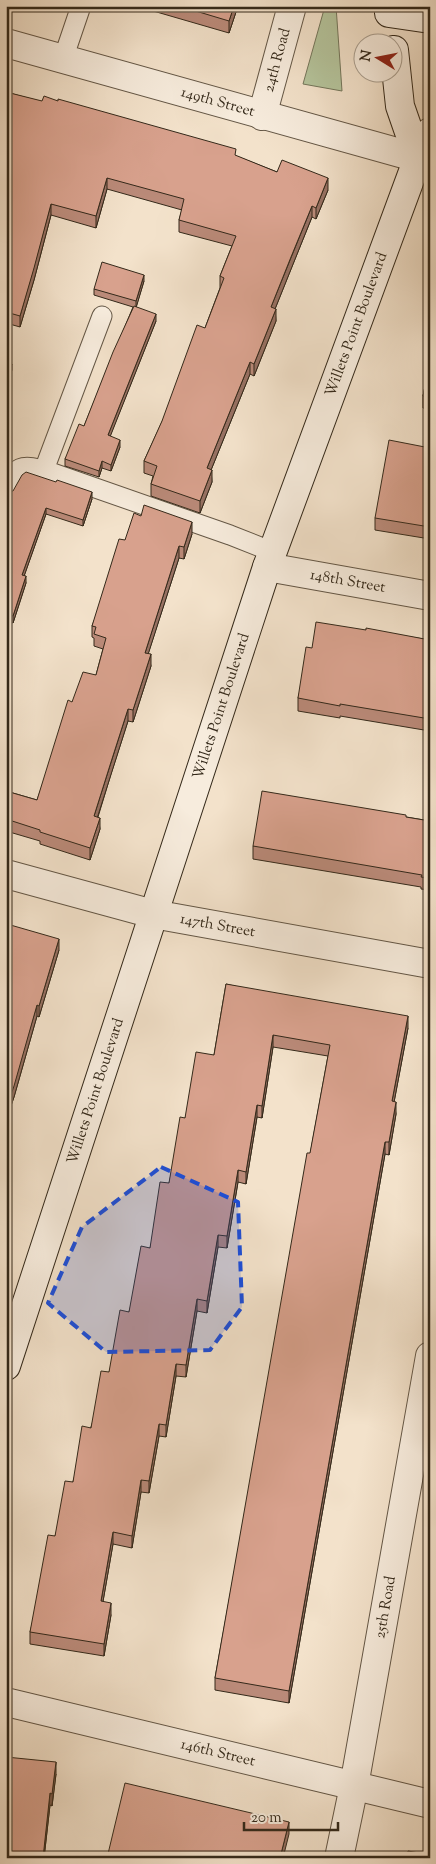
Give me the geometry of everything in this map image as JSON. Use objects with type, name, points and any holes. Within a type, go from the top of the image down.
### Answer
[{"type":"street","name":"24th Road","points":[[262,116],[292,6]]},
{"type":"street","points":[[392,32],[389,10],[430,20]]},
{"type":"street","name":"149th Street","points":[[6,43],[262,116],[424,159]]},
{"type":"street","points":[[397,82],[400,106],[424,159]]},
{"type":"street","name":"Willets Point Boulevard","points":[[6,1366],[270,559],[424,159],[430,132]]},
{"type":"street","name":"148th Street","points":[[270,559],[430,596]]},
{"type":"street","name":"147th Street","points":[[6,874],[153,914],[430,964]]},
{"type":"street","name":"25th Road","points":[[339,1858],[354,1786],[430,1356]]},
{"type":"street","name":"146th Street","points":[[6,1702],[430,1804]]},
{"type":"lane","points":[[63,60],[81,6]]},
{"type":"lane","points":[[44,470],[102,316]]},
{"type":"lane","points":[[6,489],[15,471],[26,466],[44,470],[230,535],[270,559]]},
{"type":"highlighted area","points":[[161,1167],[238,1202],[242,1307],[210,1350],[106,1352],[48,1303],[82,1227]]},
{"type":"green space","points":[[325,6],[336,6],[342,91],[303,84]]},
{"type":"building","points":[[179,6],[234,6],[229,21]]},
{"type":"building","points":[[6,92],[42,101],[44,96],[58,101],[58,99],[236,149],[235,155],[277,172],[282,160],[328,178],[316,208],[312,206],[271,307],[276,309],[254,364],[250,362],[207,468],[212,470],[200,501],[151,484],[157,466],[144,461],[162,421],[197,325],[205,328],[224,278],[220,276],[236,236],[179,220],[184,199],[107,178],[96,216],[51,204],[20,316],[6,312]]},
{"type":"building","points":[[102,262],[144,275],[136,301],[94,289]]},
{"type":"building","points":[[134,306],[156,314],[108,435],[120,440],[111,465],[102,461],[99,471],[65,459],[79,424],[84,426],[113,352]]},
{"type":"building","points":[[430,361],[430,397],[423,396]]},
{"type":"building","points":[[6,362],[12,364],[6,381]]},
{"type":"building","points":[[389,440],[430,448],[430,527],[375,518]]},
{"type":"building","points":[[26,472],[92,492],[83,520],[46,508],[22,575],[26,576],[13,616],[6,614],[6,492],[13,491],[22,475]]},
{"type":"building","points":[[144,505],[192,522],[184,547],[179,546],[145,653],[151,654],[133,710],[128,709],[94,816],[100,818],[90,848],[6,819],[6,791],[37,800],[68,700],[72,702],[83,672],[96,675],[106,638],[94,634],[96,627],[92,626],[119,539],[125,540],[134,513],[141,516]]},
{"type":"building","points":[[316,622],[366,630],[366,628],[430,640],[430,719],[298,698],[306,647],[312,648]]},
{"type":"building","points":[[6,674],[10,675],[6,690]]},
{"type":"building","points":[[262,791],[406,815],[406,817],[430,821],[430,878],[421,877],[422,875],[253,846]]},
{"type":"building","points":[[7,924],[59,939],[6,1109],[6,928]]},
{"type":"building","points":[[226,984],[408,1016],[392,1101],[396,1102],[389,1142],[385,1142],[289,1691],[215,1678],[307,1153],[310,1153],[330,1045],[273,1035],[262,1106],[257,1105],[246,1172],[238,1170],[227,1236],[218,1235],[207,1301],[197,1299],[186,1365],[176,1364],[166,1425],[159,1424],[149,1481],[141,1480],[132,1536],[113,1532],[101,1601],[111,1603],[104,1644],[30,1632],[48,1535],[55,1536],[65,1481],[73,1482],[82,1426],[91,1428],[101,1371],[109,1372],[120,1310],[129,1312],[141,1246],[150,1248],[160,1182],[169,1183],[180,1117],[185,1118],[196,1052],[214,1055]]},
{"type":"building","points":[[6,1757],[56,1762],[52,1794],[50,1793],[43,1858],[6,1858]]},
{"type":"building","points":[[125,1783],[289,1822],[280,1858],[146,1858],[139,1856],[139,1858],[107,1858]]},
{"type":"building","points":[[408,1851],[430,1855],[430,1858],[407,1858]]}]
